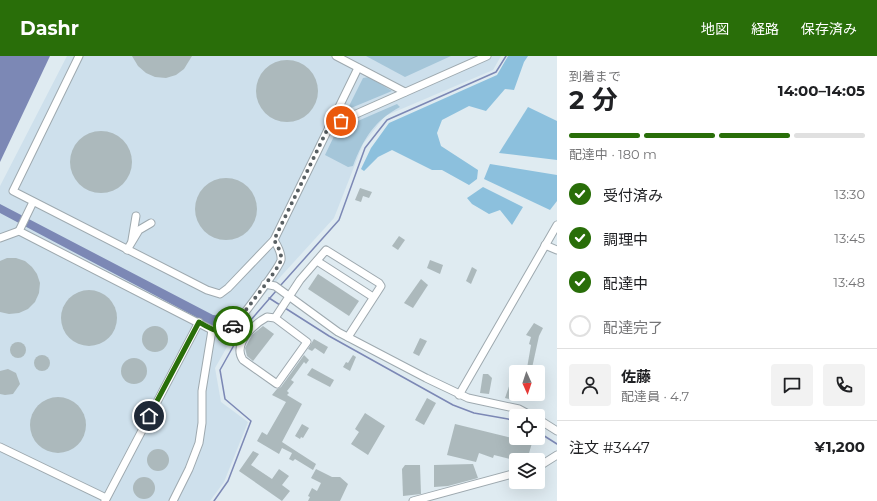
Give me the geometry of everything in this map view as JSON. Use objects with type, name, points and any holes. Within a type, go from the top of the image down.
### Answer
[{"type":"street","points":[[79,56],[13,190],[31,205],[127,250],[207,290],[220,294],[228,288],[274,240],[358,68]]},
{"type":"street","points":[[336,56],[405,92]]},
{"type":"street","points":[[329,126],[487,56]]},
{"type":"street","points":[[0,238],[20,229],[31,205]]},
{"type":"street","points":[[132,240],[136,216]]},
{"type":"street","points":[[127,250],[139,230],[151,223]]},
{"type":"street","points":[[459,395],[557,225]]},
{"type":"street","points":[[20,229],[212,330],[223,331],[230,329],[243,314],[281,260],[279,250],[274,240]]},
{"type":"street","points":[[545,245],[557,250]]},
{"type":"street","points":[[275,318],[283,307],[286,295],[326,250],[380,283],[381,286],[348,337]]},
{"type":"street","points":[[317,261],[374,297]]},
{"type":"street","points":[[265,284],[275,286],[348,337],[459,395],[486,403],[519,409]]},
{"type":"street","points":[[267,317],[275,318],[307,342],[277,384],[242,360],[238,351],[245,336],[257,322],[267,317]]},
{"type":"street","points":[[0,447],[106,500],[199,322]]},
{"type":"street","points":[[173,501],[189,469],[199,443],[202,423],[202,391],[212,330]]},
{"type":"street","points":[[545,423],[557,431]]},
{"type":"street","points":[[545,463],[557,455]]},
{"type":"street","points":[[413,501],[509,475]]},
{"type":"shaded area","points":[[0,56],[50,56],[0,162]]},
{"type":"shaded area","points":[[67,56],[501,56],[493,70],[385,116],[363,144],[334,218],[232,330],[235,333],[215,368],[221,402],[248,422],[224,482],[210,501],[0,501],[0,186]]},
{"type":"shaded area","points":[[366,56],[451,56],[405,77]]},
{"type":"shaded area","points":[[508,56],[528,56],[524,62],[514,90],[505,89],[486,111],[469,106],[442,120],[437,133],[441,146],[478,170],[477,179],[469,185],[442,170],[432,170],[392,150],[378,157],[364,171],[361,169],[371,148],[389,123],[497,75]]},
{"type":"shaded area","points":[[369,77],[392,91],[351,108],[349,106],[363,78]]},
{"type":"shaded area","points":[[397,104],[400,107],[391,112],[371,131],[361,147],[353,166],[348,167],[325,155],[337,130]]},
{"type":"shaded area","points":[[528,107],[557,121],[557,160],[499,153]]},
{"type":"shaded area","points":[[490,164],[557,175],[557,201],[550,210],[484,179]]},
{"type":"shaded area","points":[[483,187],[523,207],[512,225],[500,210],[489,214],[472,204],[467,198]]},
{"type":"shaded area","points":[[0,204],[213,315],[230,317],[242,324],[236,331],[227,325],[211,325],[0,213]]},
{"type":"building","points":[[132,56],[192,56],[184,69],[176,75],[166,78],[155,77],[146,73],[138,66]]},
{"type":"building","points":[[287,60],[299,62],[309,69],[316,79],[318,91],[316,103],[309,113],[299,120],[287,122],[275,120],[265,113],[258,103],[256,91],[258,79],[265,69],[275,62]]},
{"type":"building","points":[[101,131],[113,133],[123,140],[130,150],[132,162],[130,174],[123,184],[113,191],[101,193],[89,191],[79,184],[72,174],[70,162],[72,150],[79,140],[89,133]]},
{"type":"building","points":[[226,178],[238,180],[248,187],[255,197],[257,209],[255,221],[248,231],[238,238],[226,240],[214,238],[204,231],[197,221],[195,209],[197,197],[204,187],[214,180]]},
{"type":"building","points":[[360,188],[372,192],[369,198],[363,196],[361,202],[355,200]]},
{"type":"building","points":[[399,236],[405,240],[398,250],[392,246]]},
{"type":"building","points":[[7,258],[16,258],[25,261],[37,274],[40,283],[39,293],[35,302],[28,309],[19,313],[9,314],[0,312],[0,261]]},
{"type":"building","points":[[430,260],[443,265],[440,274],[427,268]]},
{"type":"building","points":[[472,267],[477,270],[471,284],[466,281]]},
{"type":"building","points":[[318,274],[359,301],[349,316],[308,289]]},
{"type":"building","points":[[421,279],[428,285],[413,308],[404,303]]},
{"type":"building","points":[[89,290],[100,292],[109,298],[115,307],[117,318],[115,329],[109,338],[100,344],[89,346],[78,344],[69,338],[63,329],[61,318],[63,307],[69,298],[78,292]]},
{"type":"building","points":[[534,323],[543,328],[539,336],[533,365],[528,365],[531,337],[526,335]]},
{"type":"building","points":[[155,326],[164,330],[168,339],[164,348],[155,352],[146,348],[142,339],[146,330]]},
{"type":"building","points":[[263,326],[274,334],[253,361],[247,356],[245,348],[252,335]]},
{"type":"building","points":[[420,338],[427,341],[419,356],[413,353]]},
{"type":"building","points":[[314,339],[328,347],[324,354],[315,348],[312,351],[308,349]]},
{"type":"building","points":[[15,342],[21,342],[26,347],[24,356],[21,358],[15,358],[10,353],[10,347]]},
{"type":"building","points":[[39,355],[45,355],[50,360],[48,369],[45,371],[39,371],[34,366],[34,360]]},
{"type":"building","points":[[304,355],[309,360],[306,364],[304,362],[291,380],[294,382],[287,391],[289,393],[287,395],[302,404],[282,442],[316,464],[313,470],[295,459],[293,461],[289,459],[292,453],[282,448],[279,454],[257,441],[262,432],[267,435],[286,402],[272,395],[281,387]]},
{"type":"building","points":[[353,355],[356,357],[350,371],[343,367],[346,362],[348,363]]},
{"type":"building","points":[[134,358],[143,362],[147,371],[143,380],[134,384],[125,380],[121,371],[125,362]]},
{"type":"building","points":[[312,368],[334,380],[330,387],[307,375]]},
{"type":"building","points":[[8,369],[16,373],[20,384],[13,394],[0,394],[0,371]]},
{"type":"building","points":[[483,374],[488,374],[492,378],[489,394],[480,393]]},
{"type":"building","points":[[509,386],[509,399],[505,398]]},
{"type":"building","points":[[58,397],[69,399],[78,405],[84,414],[86,425],[84,436],[78,445],[69,451],[58,453],[47,451],[38,445],[32,436],[30,425],[32,414],[38,405],[47,399]]},
{"type":"building","points":[[427,398],[436,403],[424,425],[415,420]]},
{"type":"building","points":[[365,413],[385,426],[368,455],[351,444],[359,432],[355,429]]},
{"type":"building","points":[[302,424],[309,428],[303,438],[301,437],[300,439],[295,436]]},
{"type":"building","points":[[455,424],[509,437],[509,445],[531,445],[529,453],[509,453],[509,459],[494,455],[493,458],[479,453],[476,462],[447,455]]},
{"type":"building","points":[[158,449],[166,452],[169,460],[166,468],[158,471],[150,468],[147,460],[150,452]]},
{"type":"building","points":[[253,451],[259,454],[251,465],[272,479],[279,469],[289,476],[282,485],[290,491],[282,501],[239,471]]},
{"type":"building","points":[[473,464],[478,478],[448,486],[434,487],[434,465]]},
{"type":"building","points":[[405,465],[420,465],[421,494],[403,496],[402,469]]},
{"type":"building","points":[[316,469],[332,477],[340,477],[348,484],[340,501],[308,501],[310,497],[308,496],[312,488],[317,491],[321,483],[311,478]]},
{"type":"building","points":[[144,477],[152,480],[155,488],[152,496],[144,499],[136,496],[133,488],[136,480]]},
{"type":"waterway","points":[[280,286],[339,220],[365,148],[387,120],[496,72],[506,56]]},
{"type":"waterway","points":[[214,501],[228,481],[251,421],[225,399],[220,370],[243,329],[276,291]]},
{"type":"waterway","points":[[269,298],[280,305]]},
{"type":"waterway","points":[[285,308],[329,336],[453,405],[474,413],[509,419]]},
{"type":"waterway","points":[[545,436],[557,444]]},
{"type":"way so far","points":[[233,326],[276,270],[281,260],[279,250],[274,240],[329,126],[341,121]]},
{"type":"route","points":[[149,416],[199,322],[212,330],[223,331],[230,329],[233,326]]}]
